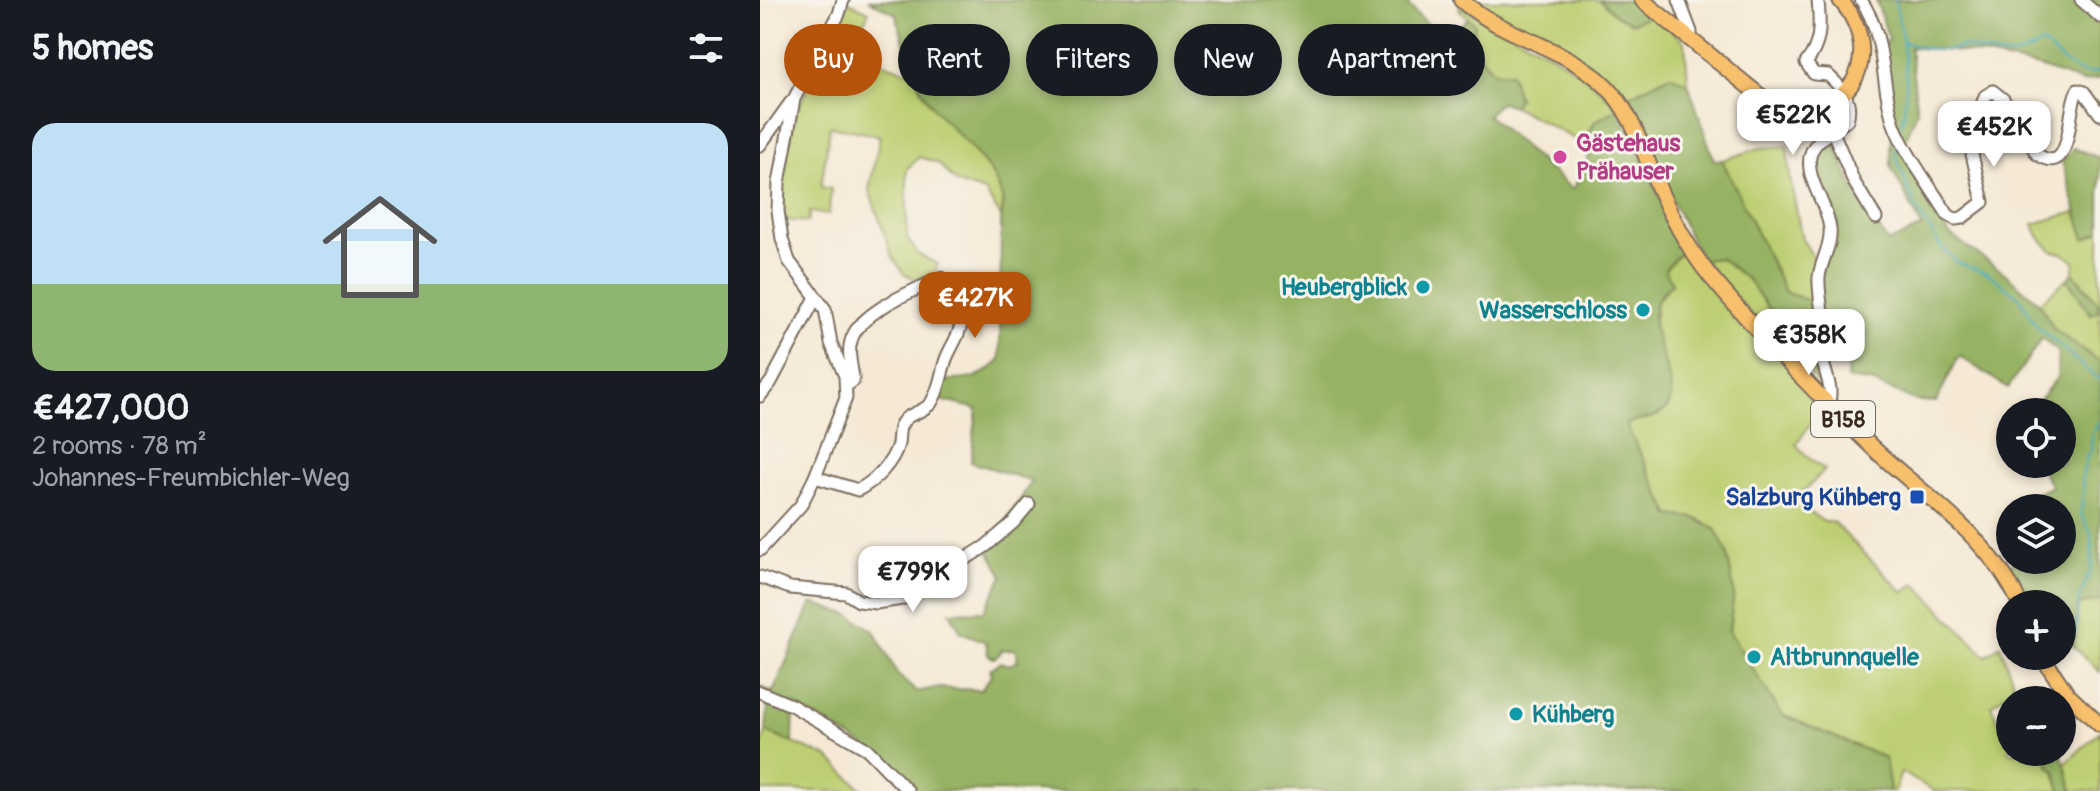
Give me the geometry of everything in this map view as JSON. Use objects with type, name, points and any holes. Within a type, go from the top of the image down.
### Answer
[{"type":"main road","name":"B158","points":[[1461,0],[1486,18],[1578,65],[1612,93],[1629,117],[1661,193],[1690,248],[1746,316],[1828,405],[1978,542],[2004,574],[2013,590]]},
{"type":"main road","points":[[1642,0],[1752,90],[1775,106],[1791,110],[1824,107],[1844,93],[1856,74],[1861,59],[1861,43],[1857,27],[1840,0]]},
{"type":"main road","points":[[2051,670],[2067,694],[2100,725]]},
{"type":"street","points":[[760,145],[794,99],[839,14],[843,0]]},
{"type":"street","points":[[1679,0],[1691,40]]},
{"type":"street","points":[[1818,0],[1820,31],[1817,49],[1806,63],[1814,74],[1828,75],[1844,93],[1849,113],[1847,120],[1816,144],[1810,156],[1814,184],[1824,202],[1830,235],[1819,278],[1824,329],[1821,352],[1830,395],[1828,405]]},
{"type":"street","points":[[1861,0],[1880,42],[1895,125],[1948,215],[1955,219],[1962,218],[1983,202],[1969,141],[1989,92],[1993,91],[2003,99],[2037,154],[2044,158],[2063,155],[2067,148],[2070,107],[2078,90],[2084,92],[2100,114]]},
{"type":"street","points":[[2081,0],[2100,17]]},
{"type":"street","points":[[760,550],[801,505],[846,398],[843,368],[831,343],[825,309],[789,261],[779,221],[779,183],[794,99]]},
{"type":"street","points":[[1833,132],[1854,182],[1876,218]]},
{"type":"street","points":[[815,477],[858,490],[872,482],[898,446],[900,427],[904,421],[933,400],[947,355],[961,326],[959,302],[942,278],[910,292],[864,322],[852,339],[850,360],[853,381],[846,386]]},
{"type":"street","points":[[760,396],[771,382],[815,299]]},
{"type":"street","points":[[760,577],[790,588],[846,593],[859,601],[876,603],[902,599],[986,546],[1029,504]]},
{"type":"street","points":[[760,692],[791,705],[867,749],[908,791]]},
{"type":"green space","points":[[868,0],[1403,0],[1427,24],[1298,24],[1298,96],[1485,96],[1485,62],[1494,72],[1511,73],[1518,99],[1513,106],[1501,102],[1487,115],[1573,190],[1589,157],[1584,144],[1595,121],[1618,109],[1684,249],[1665,269],[1672,283],[1657,299],[1653,314],[1671,387],[1670,399],[1666,409],[1657,415],[1626,424],[1670,515],[1695,518],[1715,529],[1727,552],[1734,593],[1729,631],[1782,715],[1885,758],[1890,791],[910,791],[875,752],[794,705],[793,743],[766,732],[768,704],[760,698],[760,686],[773,692],[812,603],[850,615],[874,631],[898,675],[916,692],[935,688],[981,690],[991,676],[990,669],[1001,662],[1009,665],[1018,661],[1015,649],[1001,650],[994,658],[988,655],[986,642],[961,632],[950,612],[984,611],[1003,576],[988,549],[1032,481],[971,462],[977,409],[937,399],[943,380],[974,377],[1000,360],[1003,202],[999,187],[979,157],[925,96],[1010,96],[1010,24],[899,24],[896,14]]},
{"type":"green space","points":[[1469,0],[1600,0],[1617,16],[1647,9],[1685,42],[1688,83],[1670,75],[1624,98],[1544,38],[1531,30],[1512,27]]},
{"type":"green space","points":[[1600,0],[1635,0],[1647,9],[1647,17],[1632,23],[1617,16]]},
{"type":"green space","points":[[1876,0],[2100,0],[2100,78],[2083,82],[2038,67],[1973,53],[1910,47],[1917,111],[1903,147],[1949,234],[2002,271],[2039,303],[2054,329],[2100,362],[2100,600],[2078,605],[2076,626],[2076,590],[2019,590],[2012,574],[2076,574],[2076,494],[2035,494],[2052,486],[2047,478],[2076,478],[2076,398],[2041,398],[2057,378],[2058,352],[2042,338],[2008,388],[1959,356],[1936,402],[1917,401],[1874,383],[1847,379],[1848,351],[1817,350],[1769,309],[1748,280],[1720,258],[1703,260],[1624,99],[1670,75],[1688,83],[1714,160],[1722,160],[1785,292],[1812,302],[1815,260],[1832,244],[1820,170],[1813,165],[1817,147],[1831,136],[1852,184],[1888,243],[1922,227],[1891,167],[1891,143],[1896,127],[1882,43],[1889,40]]},
{"type":"green space","points":[[848,2],[869,11],[863,24],[838,24]]},
{"type":"green space","points":[[1459,6],[1566,64],[1586,78],[1618,109],[1595,121],[1584,144],[1513,106],[1518,99],[1485,62],[1485,24],[1475,24],[1460,11]]},
{"type":"green space","points":[[882,63],[898,68],[898,96],[926,96],[990,171],[1003,202],[1001,217],[985,192],[957,183],[938,163],[919,157],[907,169],[907,238],[919,255],[938,264],[935,272],[918,280],[904,274],[893,258],[869,190],[880,136],[830,126],[821,187],[831,189],[829,214],[810,212],[808,222],[785,220],[781,184],[796,113],[804,96],[882,96]]},
{"type":"green space","points":[[1787,146],[1802,239],[1815,260],[1812,302],[1785,292],[1722,160],[1760,148]]},
{"type":"green space","points":[[2073,148],[2100,158],[2100,231],[2085,239],[2062,162]]},
{"type":"green space","points":[[2076,212],[2085,238],[2100,231],[2100,362],[2054,329],[2039,303],[2067,279],[2091,314],[2088,289],[2073,273],[2075,262],[2062,253],[2052,251],[2033,224]]},
{"type":"green space","points":[[1684,249],[1821,404],[1821,410],[1796,444],[1825,470],[1801,494],[1804,508],[1824,522],[1833,522],[1904,593],[1915,583],[1986,656],[1996,648],[1996,670],[2009,670],[2015,686],[1996,686],[1996,701],[1991,705],[1996,716],[1996,766],[2053,766],[2061,791],[1934,791],[1901,772],[1895,791],[1890,791],[1885,758],[1782,715],[1729,631],[1734,593],[1727,552],[1715,529],[1695,518],[1670,515],[1626,424],[1658,415],[1660,352],[1654,322],[1656,302],[1672,283],[1664,269]]},
{"type":"green space","points":[[1720,258],[1748,280],[1769,309],[1817,350],[1828,395],[1797,359],[1775,342],[1703,260]]},
{"type":"green space","points":[[2073,273],[2099,304],[2097,312],[2091,314],[2067,279]]},
{"type":"green space","points":[[2100,600],[2100,672],[2076,649],[2078,605]]},
{"type":"green space","points":[[2100,731],[2100,791],[2073,791],[2064,766],[2076,766],[2076,754]]},
{"type":"green space","points":[[766,732],[828,757],[864,791],[760,791],[760,751]]},
{"type":"green space","points":[[2049,766],[2065,766],[2073,791],[2061,791],[2056,772]]},
{"type":"waterway","points":[[1895,0],[1906,78],[1901,126]]},
{"type":"waterway","points":[[1904,42],[1941,50],[1963,46],[2003,56],[2022,54],[2042,43],[2076,70],[2100,71]]},
{"type":"waterway","points":[[1897,143],[1896,157],[1916,208],[1941,247],[1958,263],[1989,274],[2019,297],[2036,325],[2100,381]]},
{"type":"waterway","points":[[2076,633],[2079,599],[2092,566],[2092,535],[2081,514],[2082,479],[2086,458],[2091,451],[2092,434],[2100,421]]},
{"type":"place","name":"Gästehaus Prähauser","points":[[1560,157]]},
{"type":"place","name":"Heubergblick","points":[[1423,287]]},
{"type":"place","name":"Wasserschloss","points":[[1643,310]]},
{"type":"place","name":"Salzburg Kühberg","points":[[1917,497]]},
{"type":"place","name":"Altbrunnquelle","points":[[1754,657]]},
{"type":"place","name":"Kühberg","points":[[1516,714]]}]
